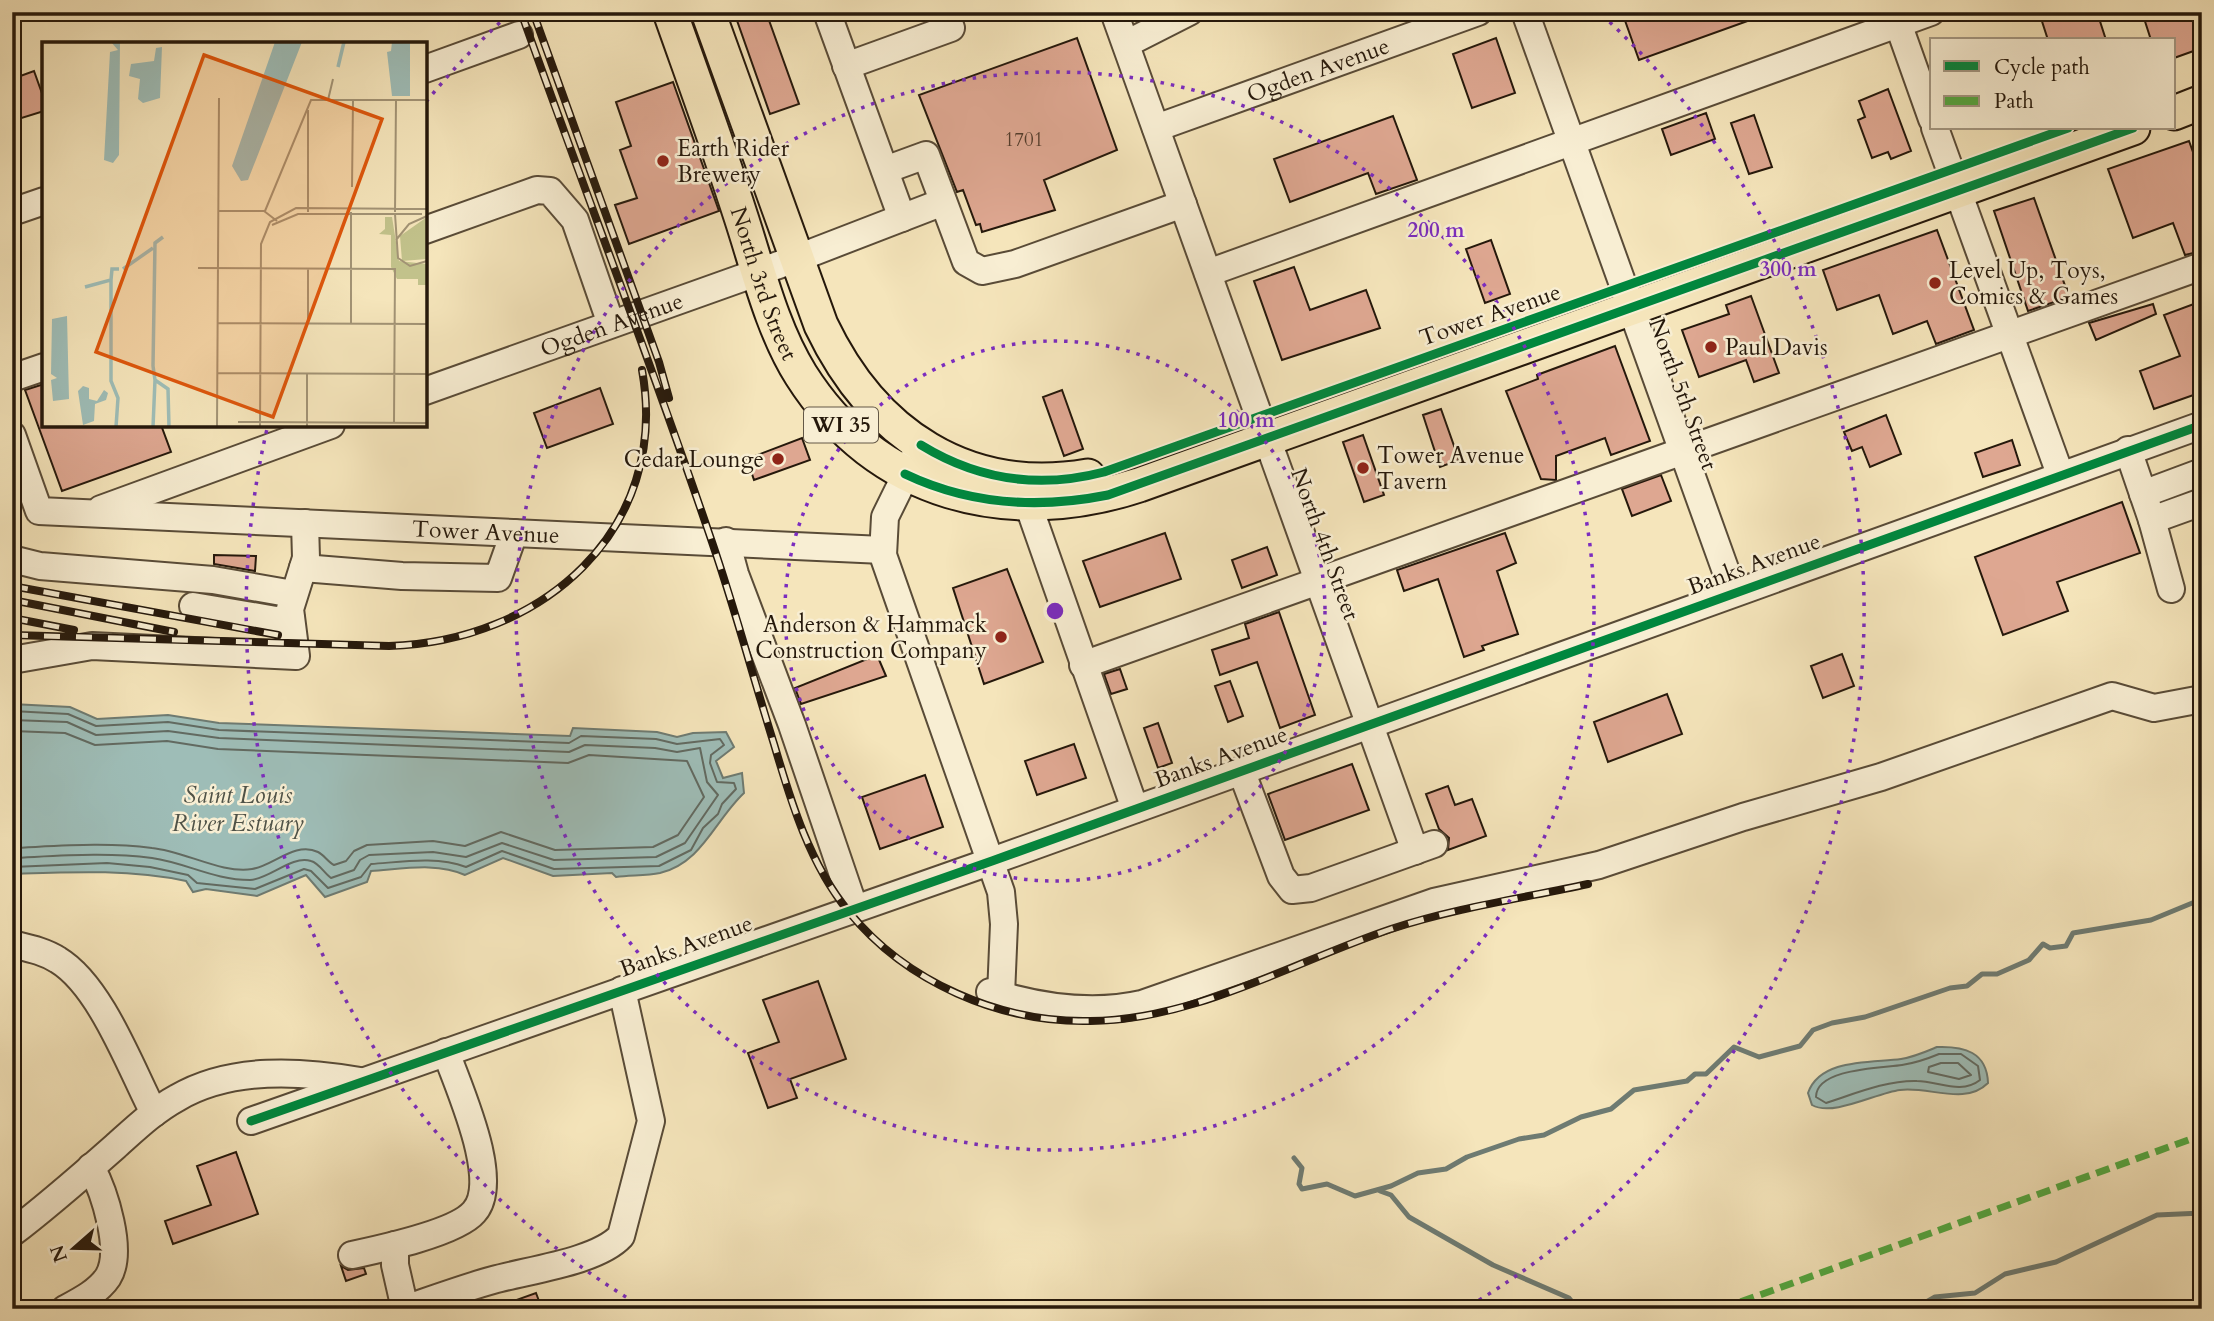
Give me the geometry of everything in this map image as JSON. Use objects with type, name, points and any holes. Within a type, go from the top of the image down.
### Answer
[{"type":"main road","name":"North 3rd Street","points":[[670,12],[789,352],[812,391],[849,433],[905,474]]},
{"type":"main road","name":"North 3rd Street","points":[[708,12],[821,325],[839,362],[874,405],[921,445]]},
{"type":"main road","points":[[2176,89],[2202,79]]},
{"type":"main road","points":[[2176,112],[2202,103]]},
{"type":"main road","name":"Tower Avenue","points":[[1954,180],[2064,130]]},
{"type":"main road","name":"Tower Avenue","points":[[905,474],[941,489],[985,500],[1028,504],[1108,495],[1263,428],[1954,180],[2126,130]]},
{"type":"main road","name":"Tower Avenue","points":[[921,445],[951,463],[982,474],[1025,481],[1067,480],[1263,428]]},
{"type":"street","points":[[827,12],[902,218]]},
{"type":"street","points":[[846,66],[951,28],[944,12]]},
{"type":"street","name":"North 4th Street","points":[[1115,12],[1369,723],[1424,848],[1311,888],[1292,890],[1281,876],[1241,770]]},
{"type":"street","points":[[1126,44],[1189,12]]},
{"type":"street","name":"Ogden Avenue","points":[[1156,128],[1478,12]]},
{"type":"street","name":"North 5th Street","points":[[1525,12],[1733,592]]},
{"type":"street","points":[[1208,273],[1572,143],[1896,18],[1931,12]]},
{"type":"street","points":[[1896,18],[1930,113]]},
{"type":"street","points":[[427,68],[519,35]]},
{"type":"street","points":[[1936,130],[2060,474]]},
{"type":"street","points":[[885,170],[926,155],[966,262],[975,269],[988,271],[1183,204]]},
{"type":"street","points":[[427,229],[537,190],[550,191],[575,220],[611,324]]},
{"type":"street","points":[[12,212],[42,202]]},
{"type":"street","name":"Ogden Avenue","points":[[427,390],[798,258],[943,202]]},
{"type":"street","points":[[1083,665],[2202,266]]},
{"type":"street","points":[[12,378],[42,368]]},
{"type":"street","name":"Banks Avenue","points":[[251,1121],[854,907],[992,861],[2202,425]]},
{"type":"street","points":[[90,513],[326,427]]},
{"type":"street","name":"Tower Avenue","points":[[12,435],[39,511],[883,550]]},
{"type":"street","points":[[921,445],[885,517],[883,550],[887,572],[992,861],[1003,903],[996,994],[1033,1003],[1121,1008],[1142,1004],[1434,902],[1599,865],[1743,817],[1881,777],[2112,696],[2154,708],[2202,699]]},
{"type":"street","points":[[2128,450],[2152,520],[2171,589]]},
{"type":"street","points":[[2143,494],[2202,472]]},
{"type":"street","points":[[2152,520],[2202,502]]},
{"type":"street","points":[[1028,504],[1135,809]]},
{"type":"street","points":[[12,660],[92,646],[296,656],[292,607],[303,568],[305,523]]},
{"type":"street","points":[[303,568],[402,576],[498,578],[514,533]]},
{"type":"street","points":[[726,541],[735,574],[792,725],[854,907]]},
{"type":"street","points":[[12,559],[40,566],[213,580],[292,607]]},
{"type":"street","points":[[192,606],[292,607]]},
{"type":"street","points":[[12,944],[58,960],[73,972],[105,1018],[154,1113]]},
{"type":"street","points":[[395,1245],[395,1265],[405,1309],[585,1255],[609,1246],[621,1236],[651,1121],[622,989]]},
{"type":"street","points":[[352,1255],[395,1245],[463,1220],[475,1212],[481,1197],[480,1153],[446,1052]]},
{"type":"street","points":[[12,1233],[154,1113],[179,1096],[213,1084],[259,1075],[304,1073],[363,1081]]},
{"type":"street","points":[[65,1309],[100,1286],[111,1272],[113,1262],[106,1205],[91,1167]]},
{"type":"water","name":"Saint Louis River Estuary","points":[[12,704],[70,707],[97,719],[168,715],[219,723],[570,736],[573,728],[657,732],[677,737],[693,733],[726,732],[734,747],[716,761],[723,778],[742,773],[744,793],[687,860],[674,868],[649,875],[616,877],[612,873],[553,876],[503,858],[465,875],[431,867],[371,871],[367,882],[325,897],[306,875],[257,896],[206,889],[193,892],[186,881],[143,875],[99,872],[12,874]]},
{"type":"water","points":[[1937,1047],[1956,1048],[1972,1053],[1983,1064],[1988,1083],[1969,1093],[1946,1094],[1911,1089],[1831,1108],[1812,1105],[1808,1093],[1814,1082],[1824,1073],[1848,1064],[1906,1058]]},
{"type":"building","points":[[734,12],[766,12],[799,104],[770,114]]},
{"type":"building","points":[[1622,12],[1767,12],[1767,14],[1639,60]]},
{"type":"building","points":[[2039,12],[2097,12],[2105,38],[2047,38]]},
{"type":"building","points":[[2142,12],[2202,12],[2202,48],[2176,57],[2176,38],[2150,38]]},
{"type":"building","points":[[1077,38],[1117,150],[1044,180],[1055,210],[982,232],[980,224],[976,225],[963,190],[957,192],[919,95]]},
{"type":"building","points":[[1496,38],[1515,93],[1472,108],[1453,54]]},
{"type":"building","points":[[34,71],[42,93],[42,112],[12,121],[12,79]]},
{"type":"building","name":"Earth Rider Brewery","points":[[673,82],[719,211],[629,244],[615,205],[637,198],[620,150],[631,146],[616,102]]},
{"type":"building","points":[[1888,89],[1911,151],[1891,159],[1888,152],[1872,158],[1858,120],[1865,117],[1859,101]]},
{"type":"building","points":[[1706,113],[1715,139],[1671,155],[1662,129]]},
{"type":"building","points":[[1754,115],[1772,167],[1749,174],[1731,123]]},
{"type":"building","points":[[1393,116],[1417,180],[1376,194],[1368,173],[1290,202],[1274,159]]},
{"type":"building","points":[[2189,141],[2202,177],[2202,226],[2196,228],[2202,251],[2185,255],[2173,223],[2133,238],[2108,169]]},
{"type":"building","points":[[2034,198],[2069,297],[2028,311],[1994,211]]},
{"type":"building","points":[[1937,230],[1974,330],[1936,344],[1927,321],[1893,334],[1879,295],[1837,310],[1823,270]]},
{"type":"building","points":[[1491,240],[1510,294],[1485,303],[1466,249]]},
{"type":"building","points":[[1294,267],[1310,310],[1366,290],[1380,328],[1282,360],[1254,281]]},
{"type":"building","points":[[1751,296],[1779,373],[1754,382],[1746,360],[1699,377],[1682,330],[1729,314],[1726,305]]},
{"type":"building","points":[[2202,301],[2202,392],[2154,409],[2140,371],[2180,356],[2164,315]]},
{"type":"building","points":[[2153,304],[2156,314],[2096,340],[2089,323]]},
{"type":"building","points":[[1615,346],[1650,441],[1611,455],[1605,438],[1556,456],[1556,480],[1541,479],[1506,391],[1538,379],[1537,375]]},
{"type":"building","points":[[42,385],[42,427],[162,427],[171,452],[62,491],[25,390]]},
{"type":"building","points":[[600,388],[613,424],[547,448],[534,413]]},
{"type":"building","points":[[1062,390],[1083,449],[1064,456],[1043,397]]},
{"type":"building","points":[[1441,409],[1459,460],[1440,467],[1423,415]]},
{"type":"building","points":[[1886,415],[1901,454],[1870,467],[1862,447],[1852,451],[1844,432]]},
{"type":"building","name":"Tower Avenue Tavern","points":[[1363,435],[1384,495],[1364,502],[1343,442]]},
{"type":"building","name":"Cedar Lounge","points":[[802,438],[810,460],[754,480],[747,459]]},
{"type":"building","points":[[2012,440],[2020,465],[1983,477],[1975,453]]},
{"type":"building","points":[[1661,475],[1671,501],[1632,516],[1622,489]]},
{"type":"building","points":[[2122,502],[2140,553],[2057,582],[2068,611],[2003,635],[1975,557]]},
{"type":"building","points":[[1165,533],[1181,579],[1100,607],[1083,561]]},
{"type":"building","points":[[1505,533],[1516,563],[1497,571],[1518,634],[1482,646],[1484,650],[1464,657],[1438,579],[1404,591],[1397,570]]},
{"type":"building","points":[[1267,547],[1277,575],[1242,588],[1232,560]]},
{"type":"building","points":[[214,555],[256,556],[255,571],[214,564]]},
{"type":"building","name":"Anderson & Hammack Construction Company","points":[[1007,569],[1043,662],[984,684],[953,588]]},
{"type":"building","points":[[1279,612],[1315,715],[1280,728],[1257,662],[1220,675],[1212,650],[1249,638],[1245,624]]},
{"type":"building","points":[[1842,654],[1854,686],[1823,698],[1811,666]]},
{"type":"building","points":[[877,655],[886,676],[801,704],[795,688]]},
{"type":"building","points":[[1120,669],[1127,689],[1111,694],[1104,674]]},
{"type":"building","points":[[1230,681],[1243,716],[1228,722],[1215,686]]},
{"type":"building","points":[[1667,694],[1682,734],[1608,762],[1594,722]]},
{"type":"building","points":[[1158,723],[1172,763],[1158,768],[1144,728]]},
{"type":"building","points":[[1074,744],[1086,778],[1037,795],[1025,761]]},
{"type":"building","points":[[1352,764],[1369,810],[1285,840],[1268,794]]},
{"type":"building","points":[[925,775],[943,827],[880,849],[862,797]]},
{"type":"building","points":[[1448,786],[1455,805],[1472,799],[1486,836],[1448,850],[1449,838],[1439,829],[1426,794]]},
{"type":"building","points":[[818,981],[846,1059],[790,1079],[797,1098],[768,1108],[748,1053],[779,1042],[763,1000]]},
{"type":"building","points":[[236,1152],[258,1214],[173,1244],[165,1221],[211,1205],[197,1166]]},
{"type":"building","points":[[341,1266],[348,1270],[364,1268],[366,1274],[346,1281]]},
{"type":"building","points":[[536,1293],[542,1309],[497,1309],[497,1307]]},
{"type":"waterway","points":[[1294,1158],[1302,1168],[1299,1184],[1302,1189],[1327,1184],[1355,1196],[1391,1186],[1418,1173],[1446,1169],[1467,1157],[1519,1139],[1544,1135],[1581,1117],[1611,1109],[1634,1090],[1687,1081],[1695,1074],[1706,1074],[1734,1047],[1759,1057],[1800,1046],[1813,1030],[1832,1023],[1865,1017],[1950,988],[1967,986],[1982,974],[1997,974],[2029,960],[2043,944],[2050,948],[2066,946],[2073,933],[2151,920],[2202,899]]},
{"type":"waterway","points":[[1380,1191],[1391,1195],[1409,1217],[1493,1265],[1569,1298],[1578,1309]]},
{"type":"waterway","points":[[1914,1309],[1935,1297],[1975,1293],[2005,1274],[2056,1262],[2157,1215],[2202,1213]]},
{"type":"railway","points":[[521,12],[712,542],[803,832],[835,894],[872,937],[898,959],[957,993],[1022,1015],[1090,1021],[1129,1018],[1206,1000],[1391,929],[1464,909],[1588,884]]},
{"type":"railway","points":[[533,12],[659,362],[669,398]]},
{"type":"railway","points":[[12,635],[389,646],[444,640],[496,624],[543,599],[583,567],[615,527],[636,480],[646,428],[642,370]]},
{"type":"railway","points":[[12,586],[278,635]]},
{"type":"railway","points":[[12,600],[174,632]]},
{"type":"railway","points":[[12,618],[74,630]]},
{"type":"marked path","points":[[1721,1309],[2202,1135]]},
{"type":"cycle path","points":[[921,445],[965,466],[1010,478],[1056,480],[1104,472],[2062,130]]},
{"type":"cycle path","points":[[905,474],[954,492],[1005,501],[1056,502],[1108,495],[2127,130]]},
{"type":"cycle path","points":[[251,1121],[992,861],[2202,425]]},
{"type":"place","name":"Earth Rider Brewery","points":[[663,161]]},
{"type":"place","name":"Level Up, Toys, Comics & Games","points":[[1935,283]]},
{"type":"place","name":"Paul Davis","points":[[1711,347]]},
{"type":"place","name":"Cedar Lounge","points":[[778,459]]},
{"type":"place","name":"Tower Avenue Tavern","points":[[1363,468]]},
{"type":"place","name":"Anderson & Hammack Construction Company","points":[[1001,637]]}]
